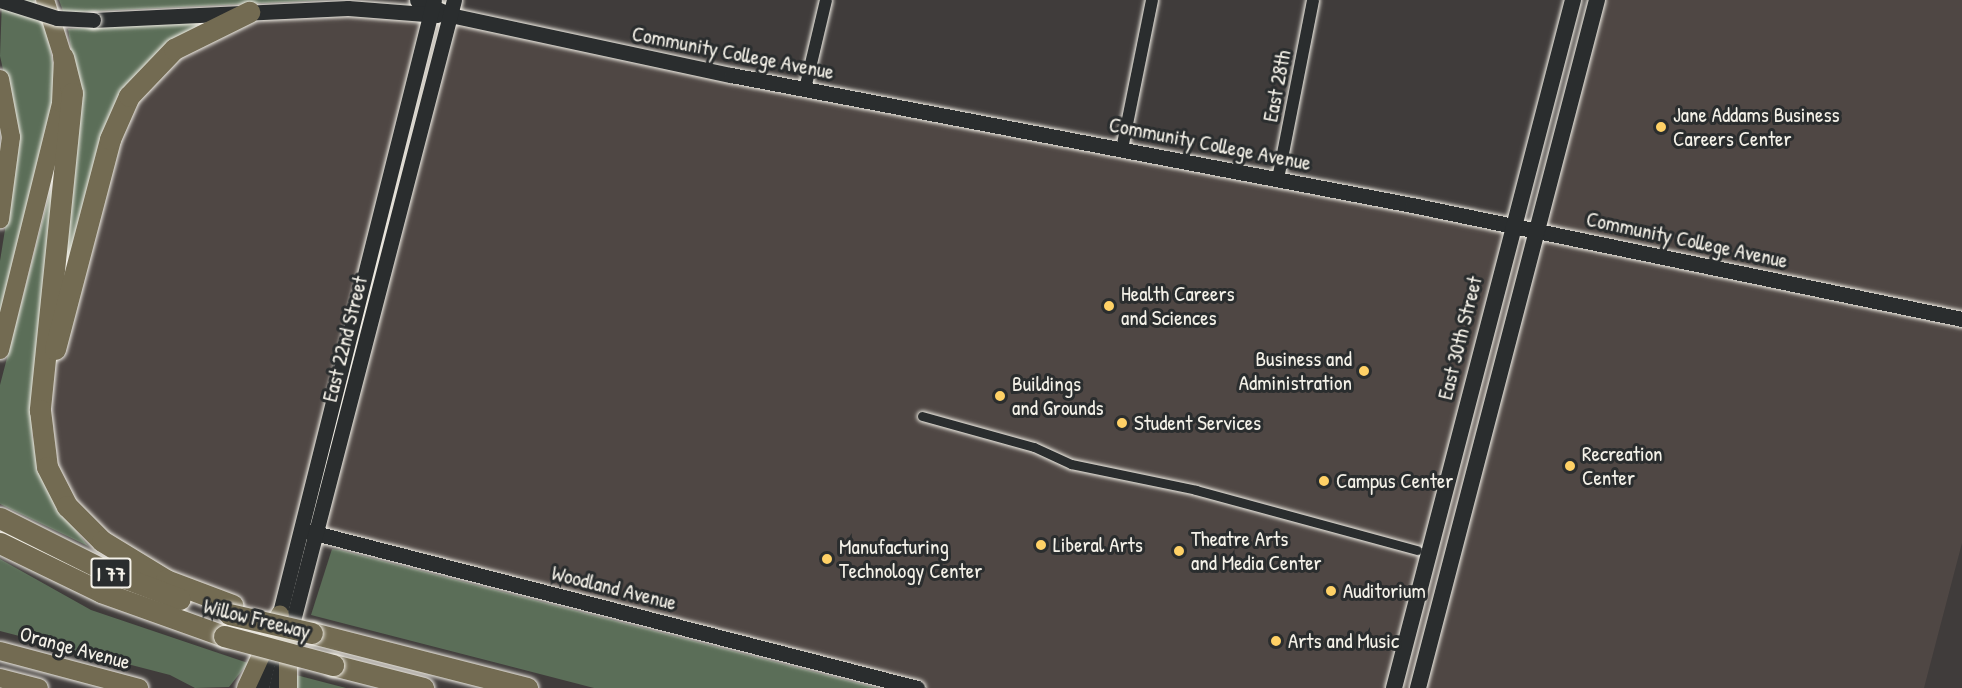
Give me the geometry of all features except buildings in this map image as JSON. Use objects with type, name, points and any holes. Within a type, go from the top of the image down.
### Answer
[{"type":"highway","points":[[40,410],[121,110],[148,72],[174,49],[249,12]]},
{"type":"highway","points":[[63,57],[72,93],[40,410],[47,466],[78,519],[145,569],[230,610]]},
{"type":"highway","name":"Willow Freeway","points":[[0,518],[104,570],[312,633],[527,688]]},
{"type":"highway","name":"Willow Freeway","points":[[0,543],[100,592],[224,636],[419,687]]},
{"type":"main road","points":[[0,350],[58,125],[63,57],[45,0]]},
{"type":"main road","name":"East 30th Street","points":[[1394,688],[1512,225],[1574,0]]},
{"type":"main road","points":[[1418,688],[1597,0]]},
{"type":"main road","points":[[0,79],[11,137],[0,219]]},
{"type":"main road","points":[[246,688],[280,614]]},
{"type":"main road","points":[[288,641],[288,688]]},
{"type":"main road","name":"Orange Avenue","points":[[0,651],[139,688]]},
{"type":"main road","points":[[0,678],[39,688]]},
{"type":"street","points":[[0,0],[57,18],[93,20],[348,8],[432,7]]},
{"type":"street","name":"Community College Avenue","points":[[417,0],[432,7],[452,7],[805,89],[1512,225],[1962,319]]},
{"type":"street","points":[[805,89],[826,0]]},
{"type":"street","points":[[1122,149],[1152,0]]},
{"type":"street","name":"East 28th","points":[[1278,179],[1313,0]]},
{"type":"street","name":"East 22nd Street","points":[[261,688],[432,7]]},
{"type":"street","name":"East 22nd Street","points":[[276,688],[452,7]]},
{"type":"street","points":[[922,417],[1035,447],[1071,464],[1196,490],[1417,550]]},
{"type":"street","name":"Woodland Avenue","points":[[300,530],[917,688]]},
{"type":"shaded area","points":[[1597,0],[1962,0],[1962,543],[1924,688],[917,688],[300,530],[280,614],[232,605],[115,550],[47,466],[53,357],[138,84],[249,12],[450,15],[1537,230]]},
{"type":"green space","points":[[2,0],[34,0],[46,25],[57,87],[0,327],[0,261],[19,142],[0,56]]},
{"type":"green space","points":[[59,0],[328,0],[76,12],[63,11]]},
{"type":"green space","points":[[197,20],[197,29],[134,80],[71,265],[63,264],[77,87],[68,29]]},
{"type":"green space","points":[[50,192],[55,193],[32,437],[61,511],[88,546],[0,504],[0,385]]},
{"type":"green space","points":[[332,549],[877,688],[594,688],[311,615]]},
{"type":"green space","points":[[0,559],[91,610],[248,663],[229,687],[195,688],[170,675],[0,631]]},
{"type":"green space","points":[[296,675],[346,688],[294,688]]},
{"type":"place","name":"Jane Addams Business Careers Center","points":[[1661,127]]},
{"type":"place","name":"Health Careers and Sciences","points":[[1109,306]]},
{"type":"place","name":"Business and Administration","points":[[1364,371]]},
{"type":"place","name":"Buildings and Grounds","points":[[1000,396]]},
{"type":"place","name":"Student Services","points":[[1122,423]]},
{"type":"place","name":"Recreation Center","points":[[1570,466]]},
{"type":"place","name":"Campus Center","points":[[1324,481]]},
{"type":"place","name":"Liberal Arts","points":[[1041,545]]},
{"type":"place","name":"Theatre Arts and Media Center","points":[[1179,551]]},
{"type":"place","name":"Manufacturing Technology Center","points":[[827,559]]},
{"type":"place","name":"Auditorium","points":[[1331,591]]},
{"type":"place","name":"Arts and Music","points":[[1276,641]]}]
